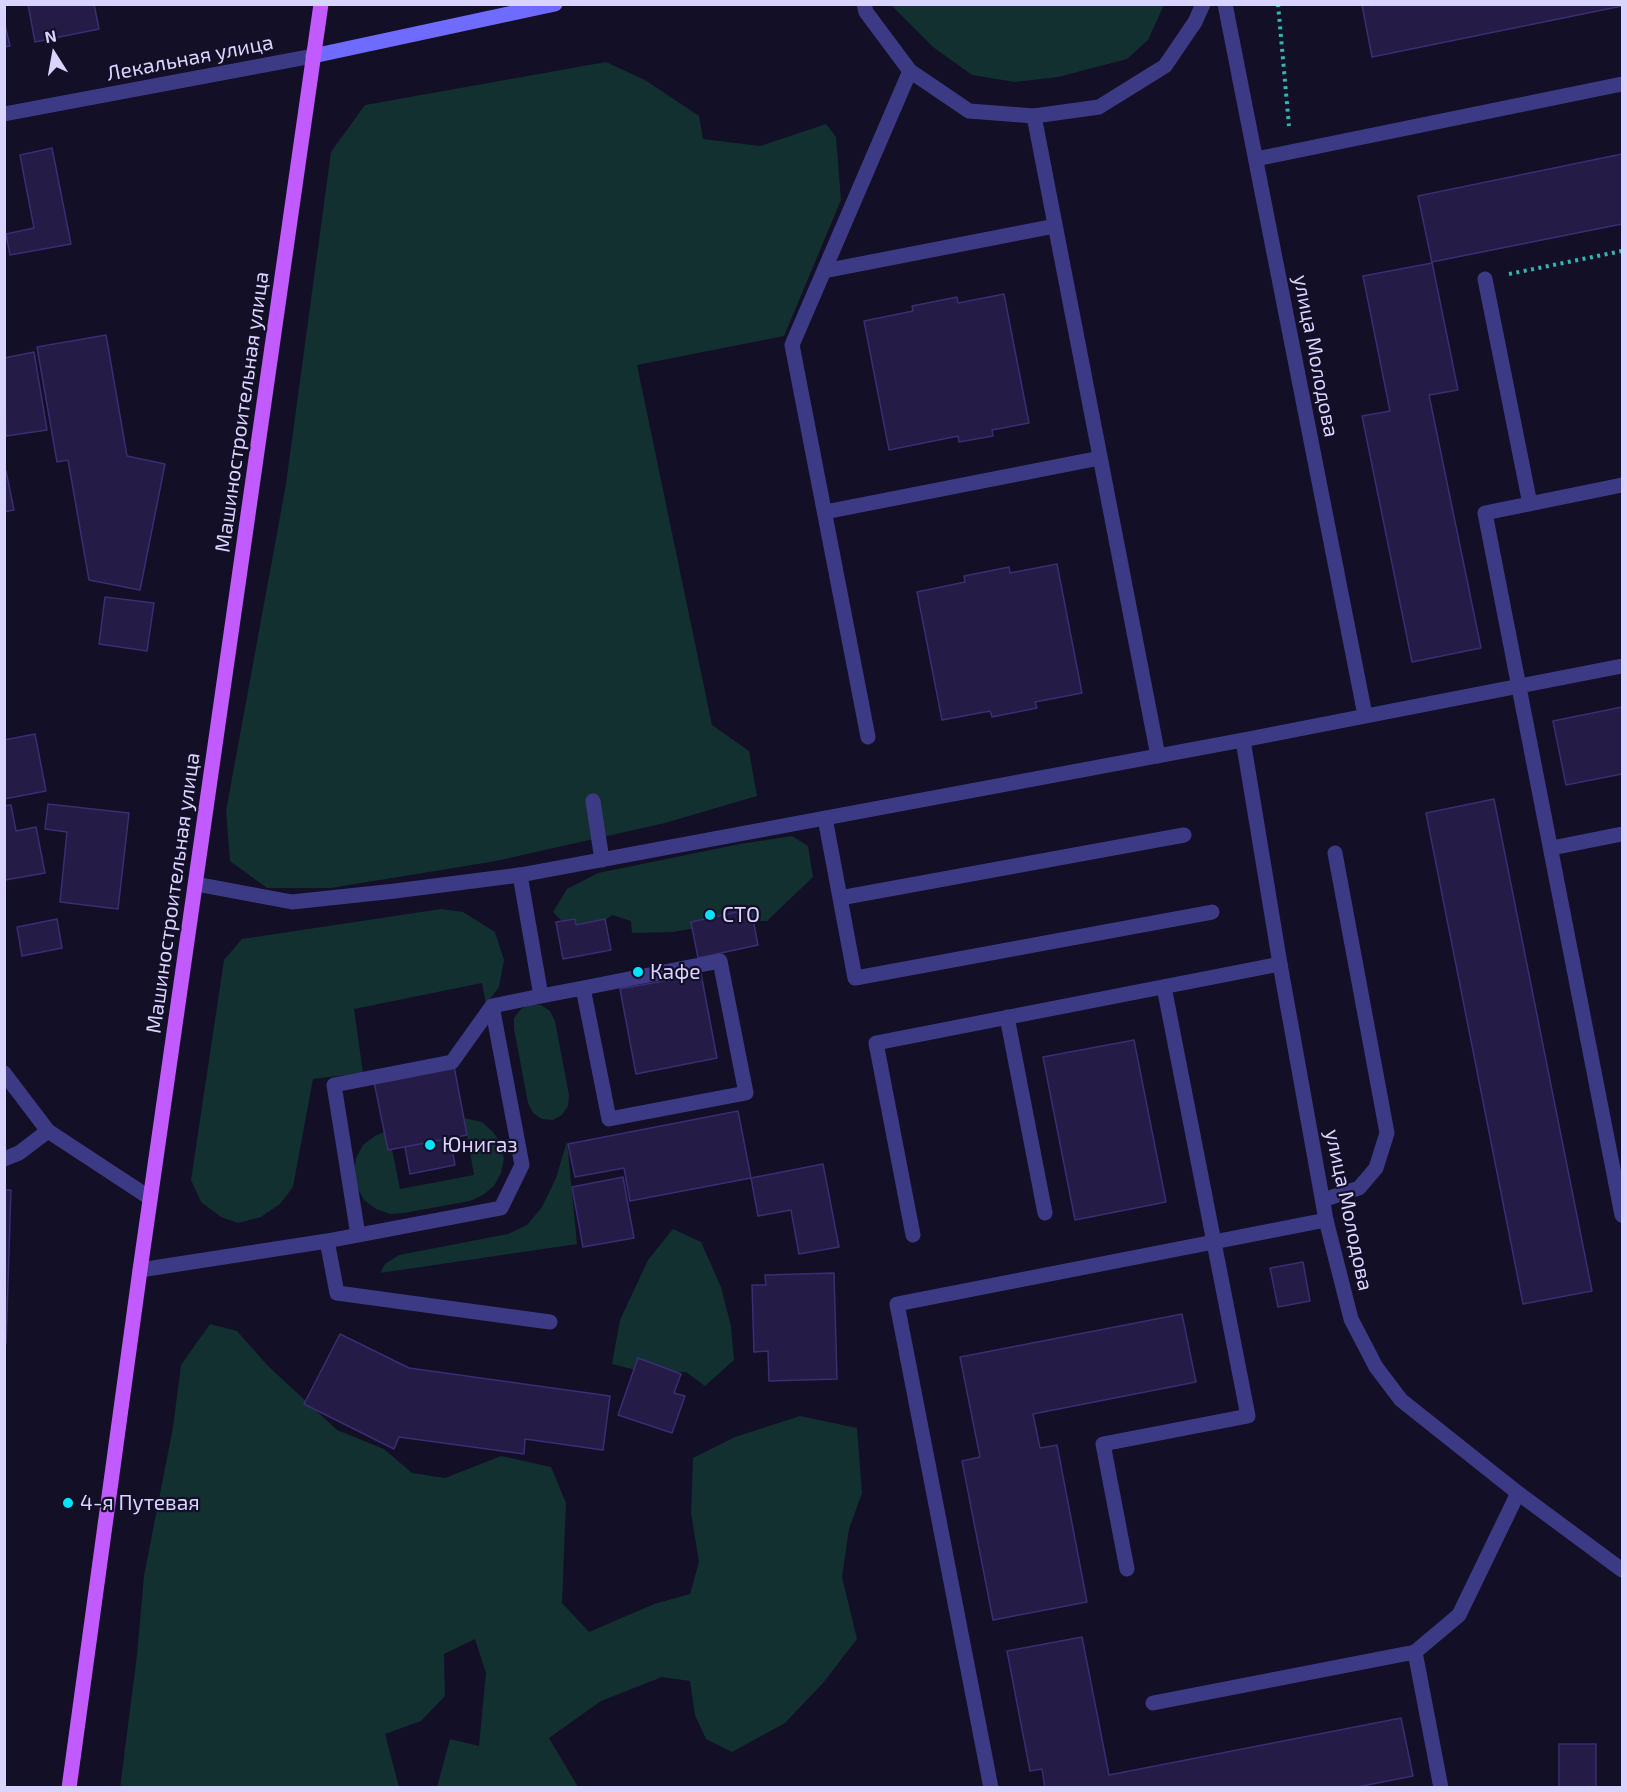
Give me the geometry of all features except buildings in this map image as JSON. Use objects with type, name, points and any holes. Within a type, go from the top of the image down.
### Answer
[{"type":"main road","name":"Машиностроительная улица","points":[[69,1788],[150,1198],[321,4]]},
{"type":"main road","points":[[313,56],[555,4]]},
{"type":"street","points":[[864,4],[866,12],[910,71],[969,111],[1034,116],[1099,107],[1165,66],[1195,22],[1203,4]]},
{"type":"street","name":"улица Молодова","points":[[1225,4],[1365,715]]},
{"type":"street","name":"Лекальная улица","points":[[4,114],[313,56]]},
{"type":"street","points":[[868,736],[792,345],[910,71]]},
{"type":"street","points":[[1256,159],[1623,84]]},
{"type":"street","points":[[1034,116],[1158,756]]},
{"type":"street","points":[[824,271],[1055,226]]},
{"type":"street","points":[[1485,279],[1530,504]]},
{"type":"street","points":[[825,512],[1100,458]]},
{"type":"street","points":[[1623,486],[1485,513],[1623,1215]]},
{"type":"street","points":[[196,884],[292,902],[520,875],[1243,740],[1623,666]]},
{"type":"street","name":"улица Молодова","points":[[1243,740],[1326,1220],[1351,1319],[1376,1367],[1401,1400],[1518,1492],[1623,1570]]},
{"type":"street","points":[[593,801],[602,860]]},
{"type":"street","points":[[825,818],[855,978],[1212,912]]},
{"type":"street","points":[[1552,848],[1623,834]]},
{"type":"street","points":[[840,898],[1184,835]]},
{"type":"street","points":[[1323,1200],[1359,1188],[1377,1168],[1387,1133],[1335,853]]},
{"type":"street","points":[[520,875],[541,996]]},
{"type":"street","points":[[358,1235],[334,1085],[452,1062],[492,1006],[541,996],[720,961],[746,1092],[609,1119],[583,988]]},
{"type":"street","points":[[913,1235],[876,1043],[1280,964]]},
{"type":"street","points":[[1127,1569],[1103,1444],[1248,1416],[1164,987]]},
{"type":"street","points":[[140,1270],[358,1235],[501,1208],[522,1165],[492,1006]]},
{"type":"street","points":[[1007,1017],[1045,1213]]},
{"type":"street","points":[[4,1073],[48,1131],[150,1198]]},
{"type":"street","points":[[4,1159],[19,1153],[48,1131]]},
{"type":"street","points":[[991,1788],[897,1304],[1326,1220]]},
{"type":"street","points":[[327,1240],[337,1293],[550,1322]]},
{"type":"street","points":[[1153,1703],[1415,1652],[1459,1615],[1518,1492]]},
{"type":"street","points":[[1415,1652],[1441,1788]]},
{"type":"path","points":[[1278,4],[1292,151]]},
{"type":"path","points":[[1485,279],[1623,251]]},
{"type":"green space","points":[[891,5],[1164,5],[1148,40],[1127,59],[1058,77],[1015,82],[972,75],[933,47]]},
{"type":"green space","points":[[606,62],[645,80],[699,116],[703,139],[760,146],[826,124],[836,137],[841,200],[784,336],[637,365],[712,725],[749,751],[757,796],[665,823],[496,861],[331,888],[267,888],[230,861],[226,811],[286,484],[331,152],[365,105]]},
{"type":"green space","points":[[792,836],[808,846],[813,877],[767,921],[734,921],[673,932],[632,933],[631,921],[612,915],[595,928],[568,927],[553,912],[567,889],[598,873],[740,844]]},
{"type":"green space","points":[[441,909],[463,912],[495,932],[504,960],[499,987],[486,1004],[482,983],[354,1009],[363,1073],[313,1079],[293,1187],[280,1204],[261,1217],[238,1223],[221,1217],[201,1202],[191,1180],[224,960],[242,939]]},
{"type":"green space","points":[[530,1004],[541,1005],[550,1011],[555,1021],[569,1095],[568,1106],[562,1115],[553,1120],[542,1119],[533,1113],[528,1103],[514,1018],[521,1009]]},
{"type":"green space","points":[[464,1118],[482,1122],[501,1144],[504,1159],[501,1173],[494,1186],[483,1195],[470,1201],[404,1213],[390,1214],[376,1209],[364,1200],[357,1187],[354,1173],[356,1158],[363,1145],[384,1132],[388,1150],[392,1149],[400,1189],[474,1175]]},
{"type":"green space","points":[[567,1141],[577,1244],[380,1273],[385,1264],[399,1255],[508,1234],[527,1225],[542,1207],[556,1178]]},
{"type":"green space","points":[[673,1229],[701,1242],[721,1287],[731,1326],[734,1360],[705,1386],[686,1372],[648,1373],[612,1364],[620,1320],[648,1260]]},
{"type":"green space","points":[[210,1324],[237,1331],[267,1365],[337,1430],[384,1449],[412,1473],[445,1478],[501,1456],[551,1467],[566,1503],[562,1603],[589,1632],[654,1604],[690,1594],[699,1562],[691,1513],[693,1458],[735,1437],[800,1416],[857,1428],[862,1493],[849,1529],[842,1577],[857,1639],[823,1683],[785,1723],[732,1752],[706,1739],[695,1715],[690,1681],[662,1677],[601,1701],[549,1738],[578,1787],[437,1787],[450,1739],[479,1746],[486,1673],[475,1639],[444,1654],[445,1696],[421,1721],[385,1734],[399,1787],[120,1788],[137,1655],[144,1576],[173,1427],[181,1365]]},
{"type":"place","name":"СТО","points":[[710,915]]},
{"type":"place","name":"Кафе","points":[[638,972]]},
{"type":"place","name":"Юнигаз","points":[[430,1145]]},
{"type":"place","name":"4-я Путевая","points":[[68,1503]]}]
